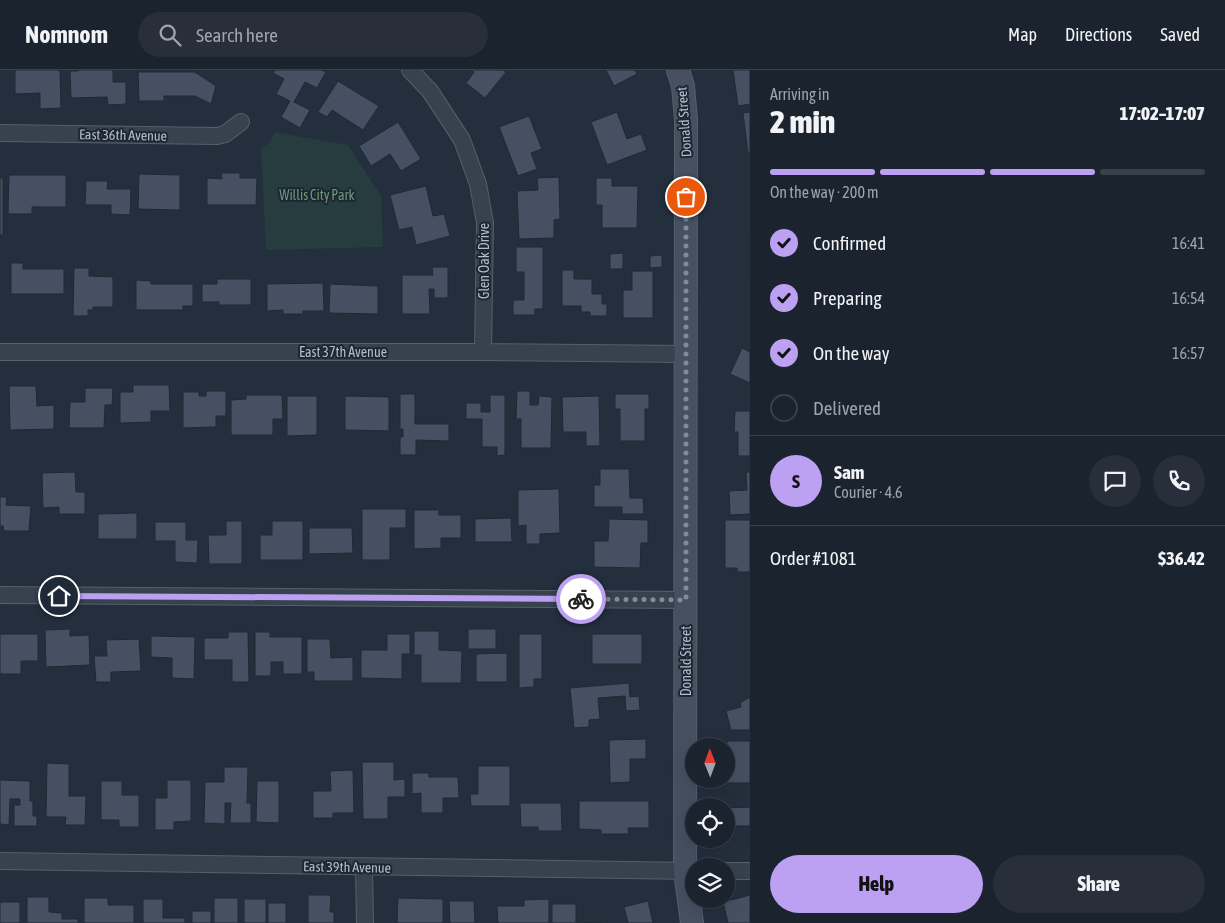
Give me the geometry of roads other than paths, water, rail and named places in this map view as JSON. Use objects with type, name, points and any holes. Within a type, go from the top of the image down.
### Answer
[{"type":"street","name":"Glen Oak Drive","points":[[410,70],[430,91],[462,140],[478,184],[485,222],[483,352]]},
{"type":"street","name":"Donald Street","points":[[678,70],[686,119],[686,600],[689,858]]},
{"type":"street","name":"East 36th Avenue","points":[[0,134],[217,136],[225,134],[241,122]]},
{"type":"street","name":"East 37th Avenue","points":[[0,352],[686,354]]},
{"type":"street","points":[[0,595],[686,600]]},
{"type":"street","name":"East 39th Avenue","points":[[0,861],[685,871]]},
{"type":"street","points":[[364,867],[365,923]]},
{"type":"street","points":[[735,871],[750,871]]},
{"type":"street","name":"Donald Street","points":[[691,908],[692,923]]},
{"type":"park label","name":"Willis City Park","points":[[317,195]]}]
